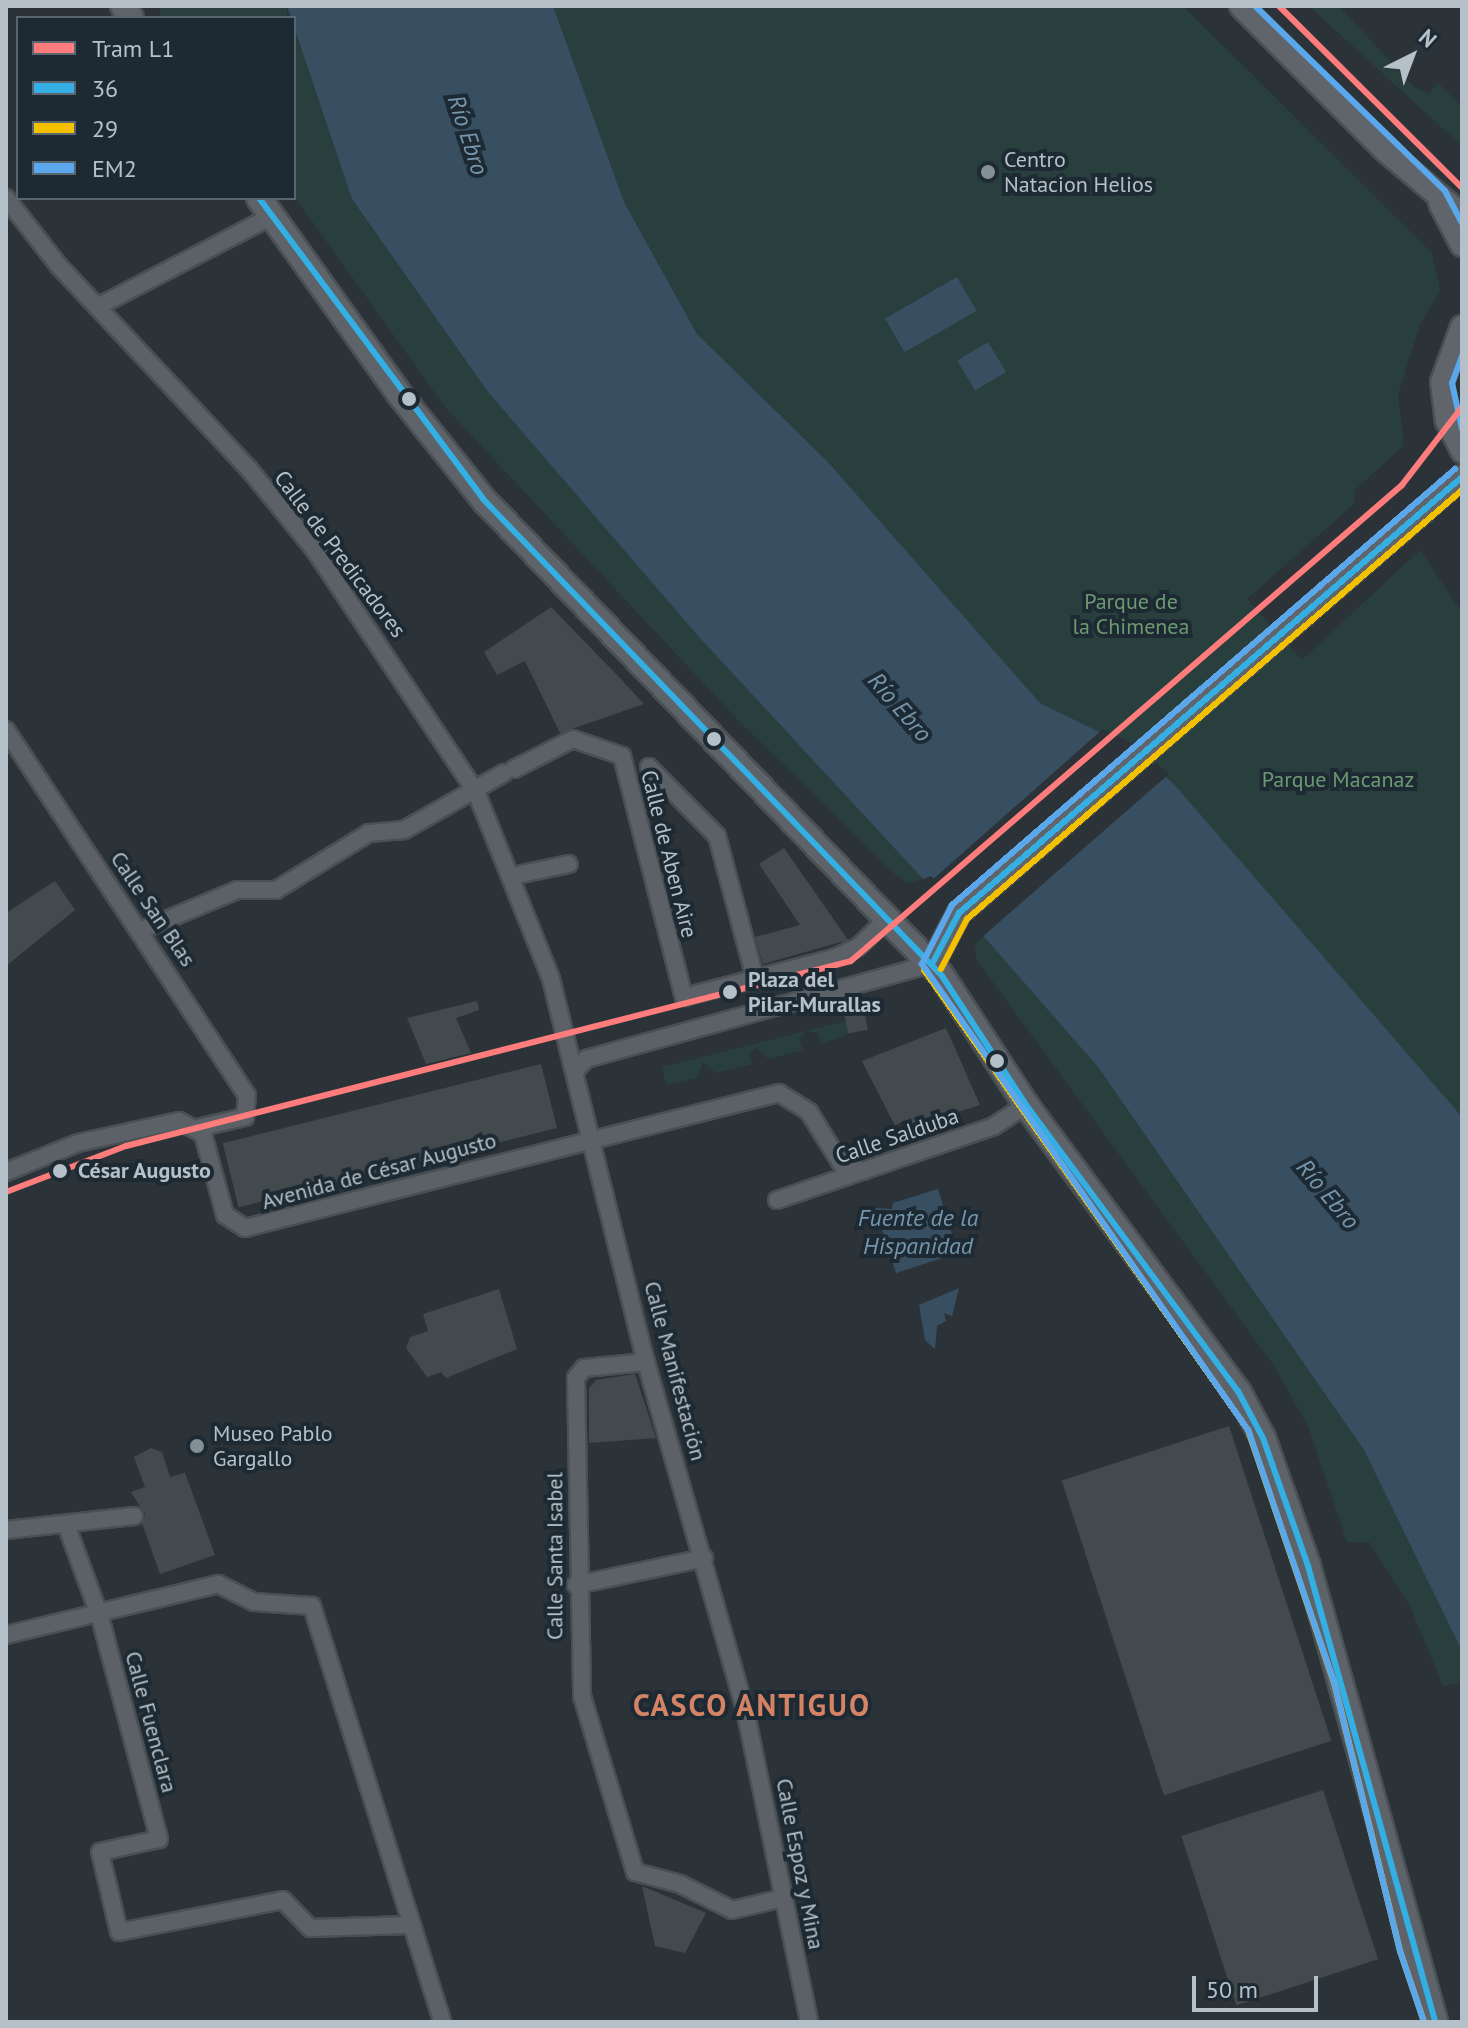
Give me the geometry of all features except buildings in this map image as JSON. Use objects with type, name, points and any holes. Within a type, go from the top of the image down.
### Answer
[{"type":"main road","points":[[1241,6],[1438,198],[1462,215]]},
{"type":"main road","points":[[1438,198],[1462,245]]},
{"type":"main road","points":[[266,207],[400,395],[483,499],[932,964],[1026,1105],[1227,1375],[1263,1438],[1353,1709],[1407,1935],[1435,2022]]},
{"type":"main road","points":[[1462,327],[1442,382],[1447,421],[1462,451]]},
{"type":"main road","points":[[932,964],[959,913],[1462,477]]},
{"type":"street","name":"Calle de Predicadores","points":[[6,198],[97,307],[249,469],[322,558],[476,792],[551,979],[564,1038]]},
{"type":"street","points":[[97,307],[266,207]]},
{"type":"street","name":"Calle San Blas","points":[[6,730],[142,930],[247,1095],[245,1117],[197,1128]]},
{"type":"street","name":"Calle de Aben Aire","points":[[142,930],[237,890],[269,892],[369,833],[404,830],[509,771],[581,739],[617,751],[629,783],[679,990],[755,978]]},
{"type":"street","points":[[649,767],[717,836],[755,978],[846,953],[887,919]]},
{"type":"street","points":[[512,876],[569,864]]},
{"type":"street","points":[[574,1072],[586,1059],[835,996],[932,964]]},
{"type":"street","name":"Calle Manifestación","points":[[564,1038],[646,1362],[746,1714]]},
{"type":"street","points":[[591,1138],[779,1093],[809,1112],[842,1165],[863,1171]]},
{"type":"street","name":"Calle Salduba","points":[[777,1200],[994,1126],[1026,1105]]},
{"type":"street","points":[[6,1172],[78,1143],[166,1121],[197,1128]]},
{"type":"street","name":"Avenida de César Augusto","points":[[197,1128],[208,1144],[225,1215],[242,1228],[591,1138]]},
{"type":"street","name":"Calle Santa Isabel","points":[[646,1362],[584,1368],[576,1378],[578,1675],[595,1746],[630,1866],[640,1875],[680,1884],[732,1910],[784,1898]]},
{"type":"street","points":[[6,1530],[134,1516]]},
{"type":"street","name":"Calle Fuenclara","points":[[66,1524],[100,1617],[159,1839],[100,1852],[119,1932],[283,1900],[302,1923],[315,1929],[410,1925]]},
{"type":"street","points":[[576,1585],[704,1558]]},
{"type":"street","points":[[6,1635],[80,1616],[100,1617],[218,1584],[254,1602],[307,1603],[315,1611],[442,2022]]},
{"type":"street","name":"Calle Espoz y Mina","points":[[746,1714],[809,2022]]},
{"type":"green space","points":[[160,6],[287,6],[287,16],[160,16]]},
{"type":"green space","points":[[553,6],[1183,6],[1432,253],[1440,290],[1420,325],[1398,394],[1404,445],[1355,490],[1354,504],[1247,599],[1302,660],[1420,550],[1462,613],[1462,1119],[1132,748],[1040,703],[827,461],[697,334],[624,202]]},
{"type":"green space","points":[[1309,6],[1339,6],[1414,87],[1429,94],[1438,83],[1462,107],[1462,146]]},
{"type":"green space","points":[[296,33],[352,199],[488,392],[698,636],[923,879],[908,883],[896,875],[737,719],[445,407],[296,199]]},
{"type":"green space","points":[[984,936],[1098,1067],[1364,1450],[1462,1651],[1462,1682],[1443,1686],[1410,1606],[1369,1542],[1347,1542],[1308,1426],[1272,1363],[976,959],[975,944]]},
{"type":"green space","points":[[846,1021],[849,1034],[821,1044],[818,1033],[806,1031]]},
{"type":"green space","points":[[806,1031],[799,1040],[803,1050],[768,1059],[757,1047],[749,1054],[752,1064],[716,1073],[703,1062],[697,1078],[666,1085],[662,1067]]},
{"type":"water","name":"Río Ebro","points":[[287,6],[553,6],[624,202],[697,334],[827,461],[1040,703],[1132,748],[1173,783],[1456,1110],[1462,1119],[1462,1651],[1364,1450],[1098,1067],[931,876],[923,879],[698,636],[488,392],[352,199],[296,33],[296,16],[290,16]]},
{"type":"water","points":[[957,277],[976,311],[905,352],[885,318]]},
{"type":"water","points":[[988,342],[1006,372],[975,391],[957,361]]},
{"type":"water","name":"Fuente de la Hispanidad","points":[[938,1189],[958,1253],[896,1273],[875,1208],[892,1209],[893,1203]]},
{"type":"water","name":"Fuente de la Hispanidad","points":[[959,1288],[952,1316],[944,1313],[946,1321],[937,1326],[935,1349],[925,1340],[919,1305]]},
{"type":"pier","points":[[1103,729],[1134,744],[1169,774],[981,938],[931,881]]},
{"type":"tram line","name":"L1","points":[[1279,6],[1462,188]]},
{"type":"tram line","name":"L1","points":[[6,1192],[126,1146],[851,961],[1402,485],[1462,407]]},
{"type":"transit line","name":"EM2","points":[[1255,6],[1445,191],[1462,223]]},
{"type":"transit line","name":"36","points":[[260,200],[483,499],[942,976],[1026,1105],[1238,1391],[1263,1438],[1308,1566],[1435,2022]]},
{"type":"transit line","name":"EM2","points":[[1462,356],[1452,383],[1462,429]]},
{"type":"transit line","name":"EM2","points":[[1424,2022],[1400,1951],[1334,1682],[1248,1430],[922,964],[952,905],[1455,469]]},
{"type":"transit line","name":"36","points":[[932,964],[959,913],[1462,477]]},
{"type":"transit line","name":"29","points":[[941,969],[967,919],[1462,490]]},
{"type":"transit line","name":"29","points":[[924,970],[1248,1430],[1334,1682],[1400,1951],[1424,2022]]},
{"type":"place","name":"Centro Natacion Helios","points":[[988,172]]},
{"type":"place","name":"Plaza del Pilar-Murallas","points":[[730,992]]},
{"type":"place","name":"César Augusto","points":[[60,1171]]},
{"type":"place","name":"Museo Pablo Gargallo","points":[[197,1446]]},
{"type":"district","name":"CASCO ANTIGUO","points":[[752,1705]]},
{"type":"park label","name":"Parque de la Chimenea","points":[[1131,614]]},
{"type":"park label","name":"Parque Macanaz","points":[[1338,780]]}]
